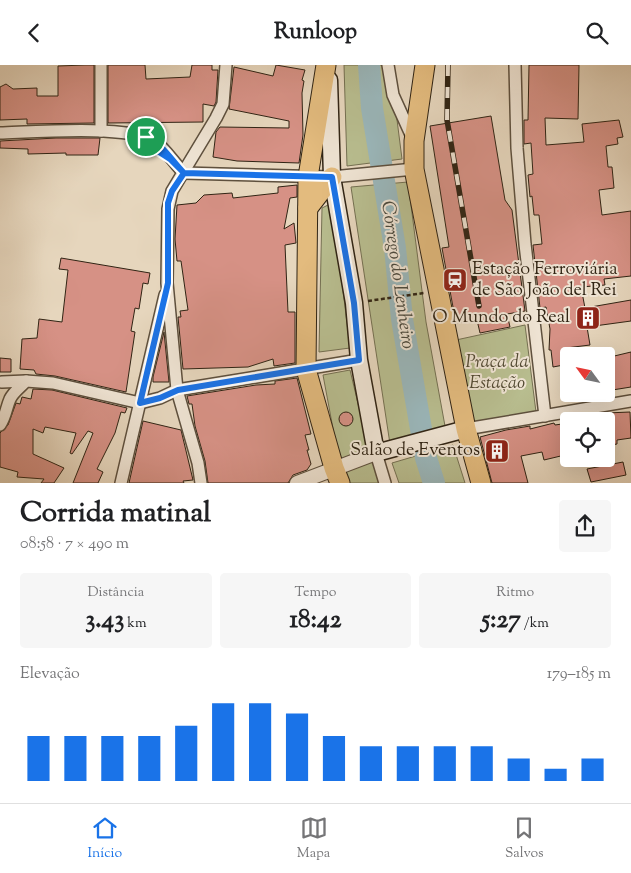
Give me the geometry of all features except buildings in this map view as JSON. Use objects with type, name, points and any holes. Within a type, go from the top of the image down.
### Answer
[{"type":"highway","points":[[327,65],[308,177],[306,369],[337,476]]},
{"type":"highway","points":[[425,65],[414,141],[414,169],[466,429],[481,483]]},
{"type":"highway","points":[[308,208],[334,177]]},
{"type":"main road","points":[[327,65],[334,177],[354,303],[359,360],[381,452],[466,429]]},
{"type":"street","points":[[101,65],[101,131]]},
{"type":"street","points":[[201,483],[198,463],[178,390],[168,283],[168,203],[172,191],[223,104],[226,65]]},
{"type":"street","points":[[388,65],[393,95],[414,141]]},
{"type":"street","points":[[515,65],[518,158],[525,244],[545,416]]},
{"type":"street","points":[[0,133],[101,131],[133,135],[154,141],[162,147],[170,159],[184,173],[334,177],[414,169]]},
{"type":"street","points":[[121,483],[168,283]]},
{"type":"street","points":[[2,382],[53,383],[140,403],[160,398],[178,390],[359,360]]},
{"type":"street","points":[[0,425],[6,417],[7,406],[13,394],[26,381]]},
{"type":"street","points":[[466,429],[631,401]]},
{"type":"street","points":[[297,483],[337,476],[381,452],[385,483]]},
{"type":"path","points":[[359,302],[424,293]]},
{"type":"green space","points":[[344,65],[386,65],[396,112],[402,159],[347,166]]},
{"type":"green space","points":[[408,182],[426,322],[445,426],[390,444],[351,187]]},
{"type":"green space","points":[[328,205],[333,208],[350,348],[319,352],[322,208]]},
{"type":"green space","name":"Praça da Estação","points":[[525,325],[536,412],[471,424],[456,340]]},
{"type":"green space","points":[[350,370],[370,454],[340,466],[323,375]]},
{"type":"green space","points":[[453,445],[465,483],[399,483],[392,463]]},
{"type":"green space","points":[[373,460],[379,483],[347,483],[342,471]]},
{"type":"waterway","name":"Córrego do Lenheiro","points":[[369,65],[372,108],[395,248],[402,319],[426,458],[434,483]]},
{"type":"railway","points":[[448,65],[447,120],[479,306]]},
{"type":"place","name":"Estação Ferroviária de São João del Rei","points":[[455,280]]},
{"type":"place","name":"O Mundo do Real","points":[[588,318]]},
{"type":"place","name":"Salão de Eventos","points":[[497,451]]},
{"type":"route","points":[[146,137],[133,135],[170,159],[184,173],[332,177],[354,303],[359,360],[178,390],[160,398],[140,403],[168,283],[168,203],[172,191],[184,173],[170,159],[162,147],[146,137]]}]
